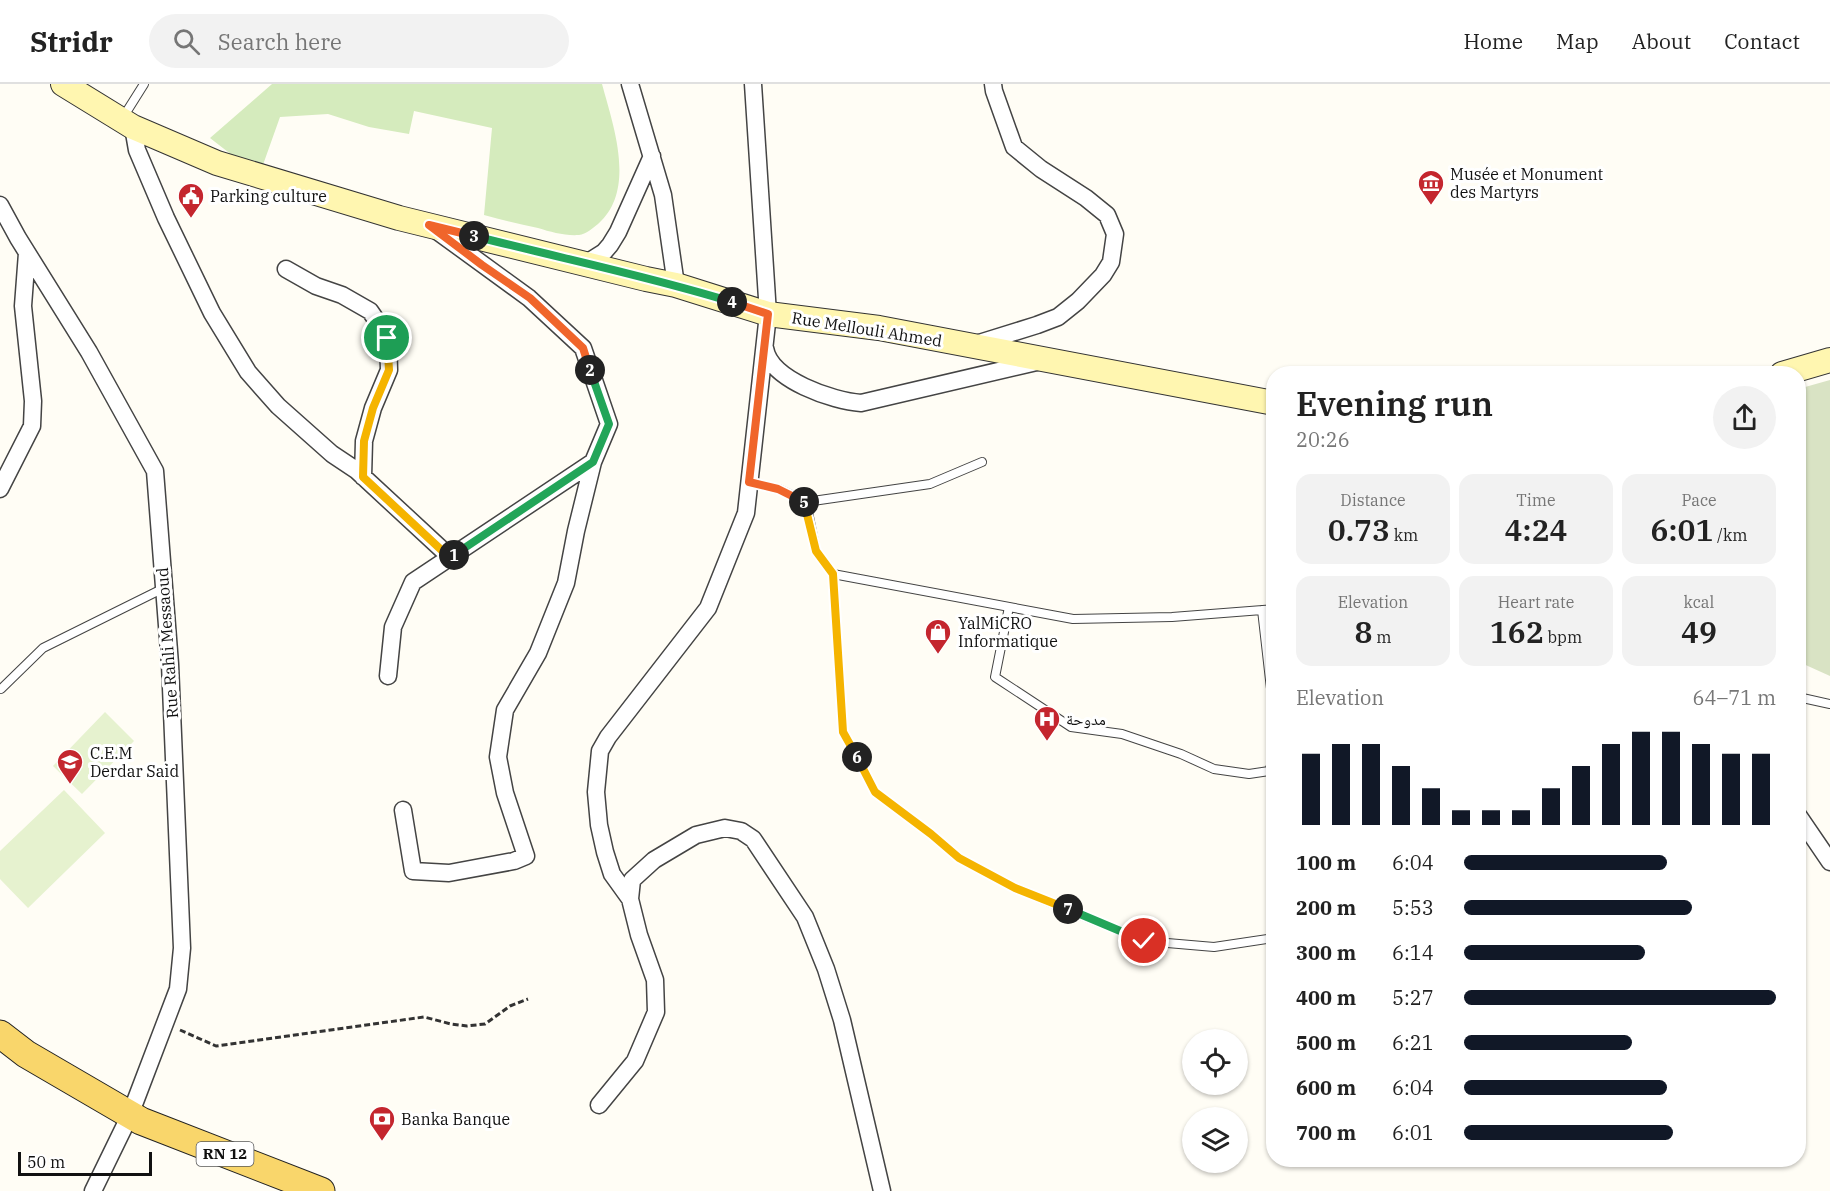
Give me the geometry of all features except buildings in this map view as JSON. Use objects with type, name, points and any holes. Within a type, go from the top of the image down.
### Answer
[{"type":"main road","name":"RN 12","points":[[0,1034],[26,1054],[152,1126],[321,1191]]},
{"type":"street","name":"Rue Mellouli Ahmed","points":[[63,84],[127,123],[217,163],[399,218],[676,285],[768,314],[879,328],[1266,401]]},
{"type":"street","points":[[630,84],[663,195],[676,285]]},
{"type":"street","points":[[630,899],[612,874],[599,825],[596,792],[600,751],[608,737],[708,608],[746,513],[768,314],[753,84]]},
{"type":"street","points":[[971,346],[1058,317],[1078,301],[1103,275],[1111,262],[1115,234],[1107,215],[1086,198],[1041,169],[1014,147],[993,84]]},
{"type":"street","points":[[127,123],[166,218],[212,313],[248,372],[278,406],[332,454],[363,477],[450,558]]},
{"type":"street","points":[[585,264],[610,246],[652,156]]},
{"type":"street","name":"Rue Rahli Messaoud","points":[[0,205],[89,352],[155,471],[170,664],[182,948],[178,989],[130,1115],[93,1191]]},
{"type":"street","points":[[403,810],[413,871],[449,873],[514,861],[526,856],[505,794],[498,756],[505,710],[538,653],[566,583],[593,462],[609,424],[583,348],[530,298],[429,225]]},
{"type":"street","points":[[0,489],[32,426],[33,401],[23,306],[27,253]]},
{"type":"street","points":[[286,269],[370,311],[387,338],[389,370],[373,408],[364,441],[363,477]]},
{"type":"street","points":[[765,348],[769,359],[789,378],[817,393],[854,403],[874,401],[1047,360]]},
{"type":"street","points":[[1806,367],[1830,360]]},
{"type":"street","points":[[388,676],[393,627],[413,582],[593,462]]},
{"type":"street","points":[[1806,827],[1830,862]]},
{"type":"street","points":[[599,1105],[635,1061],[656,1012],[655,980],[639,935],[630,899],[632,880],[672,848],[696,835],[725,828],[741,831],[753,839],[805,917],[826,969],[842,1020],[882,1191]]},
{"type":"lane","points":[[127,123],[144,84]]},
{"type":"lane","points":[[749,482],[778,489],[806,502],[930,484],[982,462]]},
{"type":"lane","points":[[806,502],[816,551],[833,574],[843,732],[875,792],[959,858],[1015,888],[1144,941],[1214,947],[1266,939]]},
{"type":"lane","points":[[833,574],[1073,619],[1172,617],[1266,610]]},
{"type":"lane","points":[[1,688],[44,648],[164,588]]},
{"type":"lane","points":[[1010,608],[995,677],[1071,727],[1122,734],[1181,754],[1214,769],[1249,774],[1266,771]]},
{"type":"lane","points":[[1262,610],[1266,642]]},
{"type":"lane","points":[[1806,699],[1830,704]]},
{"type":"path","points":[[165,1023],[216,1046],[424,1017],[467,1026],[485,1024],[510,1006],[528,999]]},
{"type":"green space","points":[[272,84],[602,84],[612,118],[619,157],[617,194],[610,210],[598,224],[579,235],[558,233],[484,215],[492,128],[414,111],[409,134],[369,127],[328,114],[280,117],[259,176],[210,138]]},
{"type":"green space","points":[[1830,380],[1830,676],[1806,665],[1806,387]]},
{"type":"green space","points":[[105,712],[134,741],[82,794],[53,766]]},
{"type":"green space","points":[[64,790],[105,833],[28,908],[0,879],[0,851]]},
{"type":"place","name":"Musée et Monument des Martyrs","points":[[1431,206]]},
{"type":"place","name":"Parking culture","points":[[191,219]]},
{"type":"place","name":"YalMiCRO Informatique","points":[[938,655]]},
{"type":"place","name":"مدوحة","points":[[1047,742]]},
{"type":"place","name":"C.E.M Derdar Said","points":[[70,785]]},
{"type":"place","name":"Banka Banque","points":[[382,1142]]},
{"type":"route","points":[[387,338],[389,370],[373,408],[364,441],[363,477],[450,558],[593,462],[609,424],[583,348],[530,298],[429,225],[676,285],[768,314],[749,482],[778,489],[806,502],[816,551],[833,574],[843,732],[875,792],[959,858],[1015,888],[1144,941]]}]
